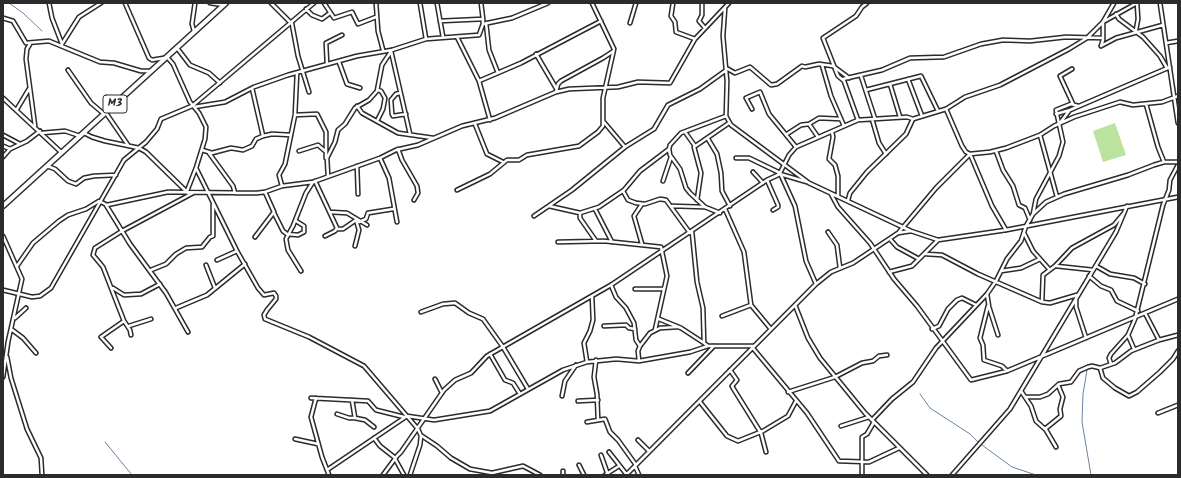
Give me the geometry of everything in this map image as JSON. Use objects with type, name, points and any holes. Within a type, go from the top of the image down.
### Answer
[{"type":"main road","name":"M3","points":[[3,206],[225,4]]},
{"type":"street","points":[[49,3],[52,18],[62,45]]},
{"type":"street","points":[[62,45],[79,17],[101,3]]},
{"type":"street","points":[[124,3],[149,58],[152,60],[166,57],[173,64],[192,106],[199,113],[206,127],[202,150],[188,192]]},
{"type":"street","points":[[194,31],[192,24],[195,3]]},
{"type":"street","points":[[210,3],[225,4]]},
{"type":"street","points":[[271,3],[290,23],[309,92]]},
{"type":"street","points":[[3,290],[36,297],[46,293],[53,286],[124,160],[139,148],[157,128],[161,120],[192,106],[314,3]]},
{"type":"street","points":[[324,3],[334,18],[351,11],[358,24],[376,17]]},
{"type":"street","points":[[376,3],[376,17],[383,50]]},
{"type":"street","points":[[420,3],[426,39]]},
{"type":"street","points":[[437,3],[443,37]]},
{"type":"street","points":[[481,3],[488,50],[498,73]]},
{"type":"street","points":[[485,23],[512,18],[548,3]]},
{"type":"street","points":[[457,190],[490,174],[503,162],[510,159],[519,160],[527,155],[579,146],[598,132],[603,126],[602,110],[614,48],[592,3]]},
{"type":"street","points":[[630,23],[636,3]]},
{"type":"street","points":[[673,3],[671,16],[675,22],[676,32],[695,40]]},
{"type":"street","points":[[702,3],[702,15],[699,21],[705,28]]},
{"type":"street","points":[[106,205],[160,193],[265,192],[282,186],[314,182],[380,158],[398,149],[418,145],[465,125],[490,120],[556,92],[569,89],[606,86],[618,87],[638,82],[652,84],[672,82],[695,40],[729,3]]},
{"type":"street","points":[[858,120],[843,79],[838,76],[823,38],[856,16],[862,7],[867,3]]},
{"type":"street","points":[[1114,3],[1103,22],[1103,38],[1101,46],[1116,38],[1136,31],[1163,25]]},
{"type":"street","points":[[383,475],[418,429],[442,393],[455,380],[471,373],[490,354],[611,285],[725,210],[767,180],[780,174],[791,151],[796,147],[811,142],[818,137],[858,120],[900,117],[913,119],[946,109],[965,97],[1000,85],[1087,38],[1103,22],[1137,3],[1138,19],[1136,31]]},
{"type":"street","points":[[1160,3],[1169,68],[1176,97],[1178,123]]},
{"type":"street","points":[[725,8],[723,36],[726,116],[729,123],[809,183]]},
{"type":"street","points":[[306,10],[312,15],[322,19],[330,13]]},
{"type":"street","points":[[1116,14],[1119,19],[1136,31],[1160,56],[1169,68]]},
{"type":"street","points":[[3,18],[13,21],[23,41],[31,44],[46,41],[62,45],[100,62],[114,63],[141,71],[151,71]]},
{"type":"street","points":[[440,21],[483,20]]},
{"type":"street","points":[[478,81],[498,73],[601,21]]},
{"type":"street","points":[[192,106],[198,107],[225,102],[252,88],[302,71],[383,50],[391,50],[426,39],[479,35],[485,23]]},
{"type":"street","points":[[327,64],[326,43],[342,35]]},
{"type":"street","points":[[457,37],[478,81],[490,120]]},
{"type":"street","points":[[843,79],[882,70],[910,58],[944,57],[981,44],[1003,40],[1103,38]]},
{"type":"street","points":[[1166,43],[1178,41]]},
{"type":"street","points":[[31,44],[26,53],[35,126]]},
{"type":"street","points":[[177,47],[187,63],[209,73],[220,83]]},
{"type":"street","points":[[556,92],[559,82],[569,75],[603,58],[614,48]]},
{"type":"street","points":[[327,158],[333,148],[339,128],[345,124],[352,111],[357,106],[374,96],[378,90],[382,65],[391,50]]},
{"type":"street","points":[[391,50],[410,134]]},
{"type":"street","points":[[536,54],[557,88]]},
{"type":"street","points":[[339,62],[347,84],[360,88]]},
{"type":"street","points":[[725,69],[735,74],[750,67],[772,85],[801,66],[806,67],[822,64],[834,67],[849,78]]},
{"type":"street","points":[[822,64],[824,77],[844,126]]},
{"type":"street","points":[[1056,114],[1070,110],[1169,68]]},
{"type":"street","points":[[534,216],[586,180],[625,147],[654,129],[667,106],[700,89],[725,69]]},
{"type":"street","points":[[1072,69],[1060,76],[1073,104]]},
{"type":"street","points":[[68,70],[91,103],[105,114],[128,145]]},
{"type":"street","points":[[282,186],[279,175],[285,164],[295,116],[297,73]]},
{"type":"street","points":[[861,76],[879,143],[886,154]]},
{"type":"street","points":[[866,90],[922,76],[938,111]]},
{"type":"street","points":[[908,79],[922,116]]},
{"type":"street","points":[[890,84],[900,117]]},
{"type":"street","points":[[17,109],[30,86]]},
{"type":"street","points":[[252,88],[259,124],[263,136]]},
{"type":"street","points":[[377,121],[383,109],[385,98],[378,90]]},
{"type":"street","points":[[752,109],[746,98],[760,92],[769,114],[787,134],[796,147]]},
{"type":"street","points":[[400,93],[391,100],[392,114],[400,116],[406,114]]},
{"type":"street","points":[[609,452],[626,475],[700,402],[752,346],[816,284],[831,272],[853,263],[898,233],[936,188],[970,154],[996,151],[1040,135],[1059,124],[1093,110],[1120,102],[1133,105],[1146,104],[1162,102],[1176,97]]},
{"type":"street","points":[[3,98],[17,109],[62,153]]},
{"type":"street","points":[[862,475],[862,438],[868,433],[873,421],[892,399],[914,382],[942,342],[987,294],[996,282],[1007,259],[1021,241],[1026,226],[1033,214],[1036,199],[1057,161],[1062,144],[1056,110],[1073,104],[1078,106]]},
{"type":"street","points":[[1146,104],[1158,147],[1164,162]]},
{"type":"street","points":[[357,106],[362,113],[398,133],[433,138]]},
{"type":"street","points":[[946,109],[962,146],[966,152],[970,154],[992,206],[1006,230]]},
{"type":"street","points":[[1059,124],[1070,110]]},
{"type":"street","points":[[295,116],[317,114],[326,132],[328,176]]},
{"type":"street","points":[[704,207],[687,189],[680,168],[671,157],[669,149],[670,144],[685,131],[726,116]]},
{"type":"street","points":[[787,134],[801,125],[810,124],[819,118],[841,119]]},
{"type":"street","points":[[848,200],[850,193],[866,172],[906,134],[913,119]]},
{"type":"street","points":[[603,121],[625,147]]},
{"type":"street","points":[[695,146],[708,139],[729,123]]},
{"type":"street","points":[[476,124],[487,154],[503,162]]},
{"type":"street","points":[[810,124],[818,137]]},
{"type":"street","points":[[3,157],[10,149],[41,132],[65,130],[105,142],[139,148],[146,152],[188,192]]},
{"type":"street","points":[[685,131],[695,146],[694,151],[699,162],[701,173],[697,200]]},
{"type":"street","points":[[832,132],[833,137],[829,158],[835,165],[838,176],[838,196]]},
{"type":"street","points":[[202,150],[209,153],[217,153],[231,148],[243,150],[252,146],[256,139],[263,136],[272,134],[291,135]]},
{"type":"street","points":[[3,135],[20,144]]},
{"type":"street","points":[[1040,135],[1057,197]]},
{"type":"street","points":[[708,139],[717,155],[722,191],[730,206]]},
{"type":"street","points":[[299,151],[319,145],[326,151]]},
{"type":"street","points":[[3,146],[10,149]]},
{"type":"street","points":[[398,149],[402,160],[417,186],[418,194],[414,200]]},
{"type":"street","points":[[548,206],[580,213],[595,209],[623,191],[640,171],[669,149]]},
{"type":"street","points":[[996,151],[1019,205],[1025,208],[1030,220]]},
{"type":"street","points":[[209,153],[233,186],[235,193]]},
{"type":"street","points":[[663,181],[671,157]]},
{"type":"street","points":[[380,158],[389,178],[397,222]]},
{"type":"street","points":[[736,158],[749,158],[780,174],[809,183],[831,194],[848,200],[911,231],[938,240],[1006,230],[1178,197]]},
{"type":"street","points":[[1033,214],[1043,204],[1057,197],[1164,162],[1178,164],[1170,180],[1169,190],[1165,199],[1136,317],[1128,334],[1111,354],[1109,358],[1111,364]]},
{"type":"street","points":[[47,166],[55,168],[68,181],[76,184],[84,178],[116,175]]},
{"type":"street","points":[[357,166],[358,194]]},
{"type":"street","points":[[196,168],[237,251],[263,294],[274,293],[276,296],[276,299],[267,310],[265,319],[309,337],[364,366],[406,417],[418,429],[421,436],[420,445],[410,475]]},
{"type":"street","points":[[753,172],[763,183]]},
{"type":"street","points":[[780,174],[795,206],[806,261],[816,284]]},
{"type":"street","points":[[767,180],[778,205],[778,207],[773,210]]},
{"type":"street","points":[[314,182],[337,229]]},
{"type":"street","points":[[302,271],[287,248],[286,239],[287,234],[296,221],[306,193],[314,182]]},
{"type":"street","points":[[623,191],[628,200],[642,204],[664,199],[691,232],[697,282],[702,302],[704,343]]},
{"type":"street","points":[[131,335],[103,267],[93,253],[99,244],[194,192]]},
{"type":"street","points":[[265,192],[283,231],[287,234],[298,235],[304,232],[304,226],[296,221]]},
{"type":"street","points":[[831,194],[842,211],[874,248],[889,272],[971,380],[1007,371],[1178,299]]},
{"type":"street","points":[[102,201],[176,308],[188,332]]},
{"type":"street","points":[[17,266],[33,243],[64,218],[102,201]]},
{"type":"street","points":[[151,270],[166,264],[176,254],[186,248],[202,247],[210,237],[213,236],[213,203]]},
{"type":"street","points":[[642,204],[634,216],[642,244]]},
{"type":"street","points":[[671,206],[704,207],[720,213]]},
{"type":"street","points":[[952,475],[1006,414],[1044,356],[1045,349],[1116,232],[1127,206]]},
{"type":"street","points":[[360,222],[366,219],[368,213],[394,209]]},
{"type":"street","points":[[595,209],[612,242]]},
{"type":"street","points":[[725,210],[744,252],[751,305],[770,328]]},
{"type":"street","points":[[1042,302],[1042,275],[1049,269],[1056,266],[1072,248],[1114,225],[1125,211]]},
{"type":"street","points":[[329,212],[346,213],[367,225]]},
{"type":"street","points":[[255,237],[274,213]]},
{"type":"street","points":[[580,213],[580,218],[596,241]]},
{"type":"street","points":[[325,236],[337,229],[342,229],[356,220]]},
{"type":"street","points":[[355,246],[359,230],[356,220]]},
{"type":"street","points":[[898,233],[911,231]]},
{"type":"street","points":[[828,232],[837,245],[840,268]]},
{"type":"street","points":[[1024,233],[1040,259],[1049,269]]},
{"type":"street","points":[[3,236],[22,279],[11,329],[3,377]]},
{"type":"street","points":[[890,239],[897,247],[919,259]]},
{"type":"street","points":[[889,272],[911,267],[926,254],[938,240]]},
{"type":"street","points":[[558,242],[596,241],[659,246],[662,252],[666,276],[659,319],[655,330]]},
{"type":"street","points":[[217,260],[237,251]]},
{"type":"street","points":[[926,254],[942,255],[996,282],[1042,302],[1050,303],[1076,297]]},
{"type":"street","points":[[1001,271],[1021,268],[1040,259]]},
{"type":"street","points":[[176,308],[204,296],[245,264]]},
{"type":"street","points":[[206,265],[215,288]]},
{"type":"street","points":[[1056,266],[1093,270]]},
{"type":"street","points":[[1096,266],[1110,274],[1134,278],[1145,284]]},
{"type":"street","points":[[1090,276],[1101,286],[1111,290],[1117,301],[1138,311]]},
{"type":"street","points":[[112,288],[124,295],[141,294],[160,284]]},
{"type":"street","points":[[611,285],[617,299],[627,309],[634,323],[637,342],[640,346]]},
{"type":"street","points":[[635,288],[663,289]]},
{"type":"street","points":[[987,294],[988,306],[998,335]]},
{"type":"street","points":[[587,362],[584,343],[590,331],[593,320],[592,296]]},
{"type":"street","points":[[1076,297],[1076,307],[1086,338]]},
{"type":"street","points":[[932,329],[939,326],[948,309],[957,300],[962,298],[976,305]]},
{"type":"street","points":[[421,312],[443,304],[455,303],[469,313],[483,319],[503,347],[528,388]]},
{"type":"street","points":[[722,316],[751,305]]},
{"type":"street","points":[[795,305],[812,344],[820,358],[869,417],[927,475]]},
{"type":"street","points":[[988,306],[980,338],[983,345],[984,360],[1004,367],[1007,371]]},
{"type":"street","points":[[13,320],[26,308]]},
{"type":"street","points":[[1145,313],[1159,340]]},
{"type":"street","points":[[128,326],[150,319]]},
{"type":"street","points":[[659,319],[677,327],[708,346]]},
{"type":"street","points":[[110,348],[101,337],[124,321]]},
{"type":"street","points":[[604,326],[626,325],[629,328],[635,328]]},
{"type":"street","points":[[639,360],[638,351],[647,335],[655,330],[677,327]]},
{"type":"street","points":[[11,329],[23,338],[36,353]]},
{"type":"street","points":[[1128,334],[1134,349]]},
{"type":"street","points":[[1026,397],[1045,395],[1058,385],[1071,382],[1079,371],[1088,367],[1092,366],[1100,368],[1111,364],[1134,349],[1159,340],[1178,336]]},
{"type":"street","points":[[310,398],[369,401],[376,410],[406,417],[434,420],[485,413],[509,402],[528,388],[563,370],[587,362],[616,359],[639,360],[690,352],[708,346],[752,346]]},
{"type":"street","points":[[688,373],[714,346]]},
{"type":"street","points":[[752,346],[788,392],[807,413],[838,460],[869,462],[900,448]]},
{"type":"street","points":[[1100,368],[1103,378],[1128,396],[1137,392],[1173,359],[1178,351]]},
{"type":"street","points":[[490,354],[505,380],[513,383],[520,394]]},
{"type":"street","points":[[788,392],[835,376],[862,363],[873,361],[879,356],[887,355]]},
{"type":"street","points":[[6,356],[11,378],[27,429],[41,458],[42,475]]},
{"type":"street","points":[[596,360],[594,377],[598,400],[598,420]]},
{"type":"street","points":[[562,396],[565,381],[576,365]]},
{"type":"street","points":[[730,370],[737,380],[732,386],[760,432],[766,452]]},
{"type":"street","points":[[435,379],[442,393]]},
{"type":"street","points":[[1045,429],[1061,416],[1060,409],[1063,397],[1058,385]]},
{"type":"street","points":[[1021,391],[1032,407],[1036,421],[1045,429],[1056,447]]},
{"type":"street","points":[[316,398],[312,417],[329,475]]},
{"type":"street","points":[[352,400],[355,418]]},
{"type":"street","points":[[578,401],[598,400]]},
{"type":"street","points":[[700,402],[728,438],[738,441],[760,432],[788,416],[796,401]]},
{"type":"street","points":[[1158,413],[1178,405]]},
{"type":"street","points":[[337,414],[349,418],[365,420],[374,427]]},
{"type":"street","points":[[328,470],[406,417]]},
{"type":"street","points":[[841,426],[869,417]]},
{"type":"street","points":[[587,422],[606,420],[610,432],[618,440],[640,475]]},
{"type":"street","points":[[421,436],[437,446],[451,458],[470,469],[492,473],[523,466],[540,475]]},
{"type":"street","points":[[295,438],[319,445]]},
{"type":"street","points":[[374,438],[378,445],[395,459],[404,475]]},
{"type":"street","points":[[638,440],[649,452]]},
{"type":"street","points":[[601,455],[607,475],[619,466]]},
{"type":"street","points":[[579,464],[584,475]]},
{"type":"green space","points":[[1115,123],[1126,155],[1103,162],[1093,131]]},
{"type":"waterway","points":[[9,3],[23,13],[42,31]]},
{"type":"waterway","points":[[1087,370],[1083,394],[1082,422],[1091,475]]},
{"type":"waterway","points":[[920,394],[930,408],[970,434],[979,443]]},
{"type":"waterway","points":[[105,442],[132,475]]},
{"type":"waterway","points":[[982,445],[1012,467],[1036,475]]}]
